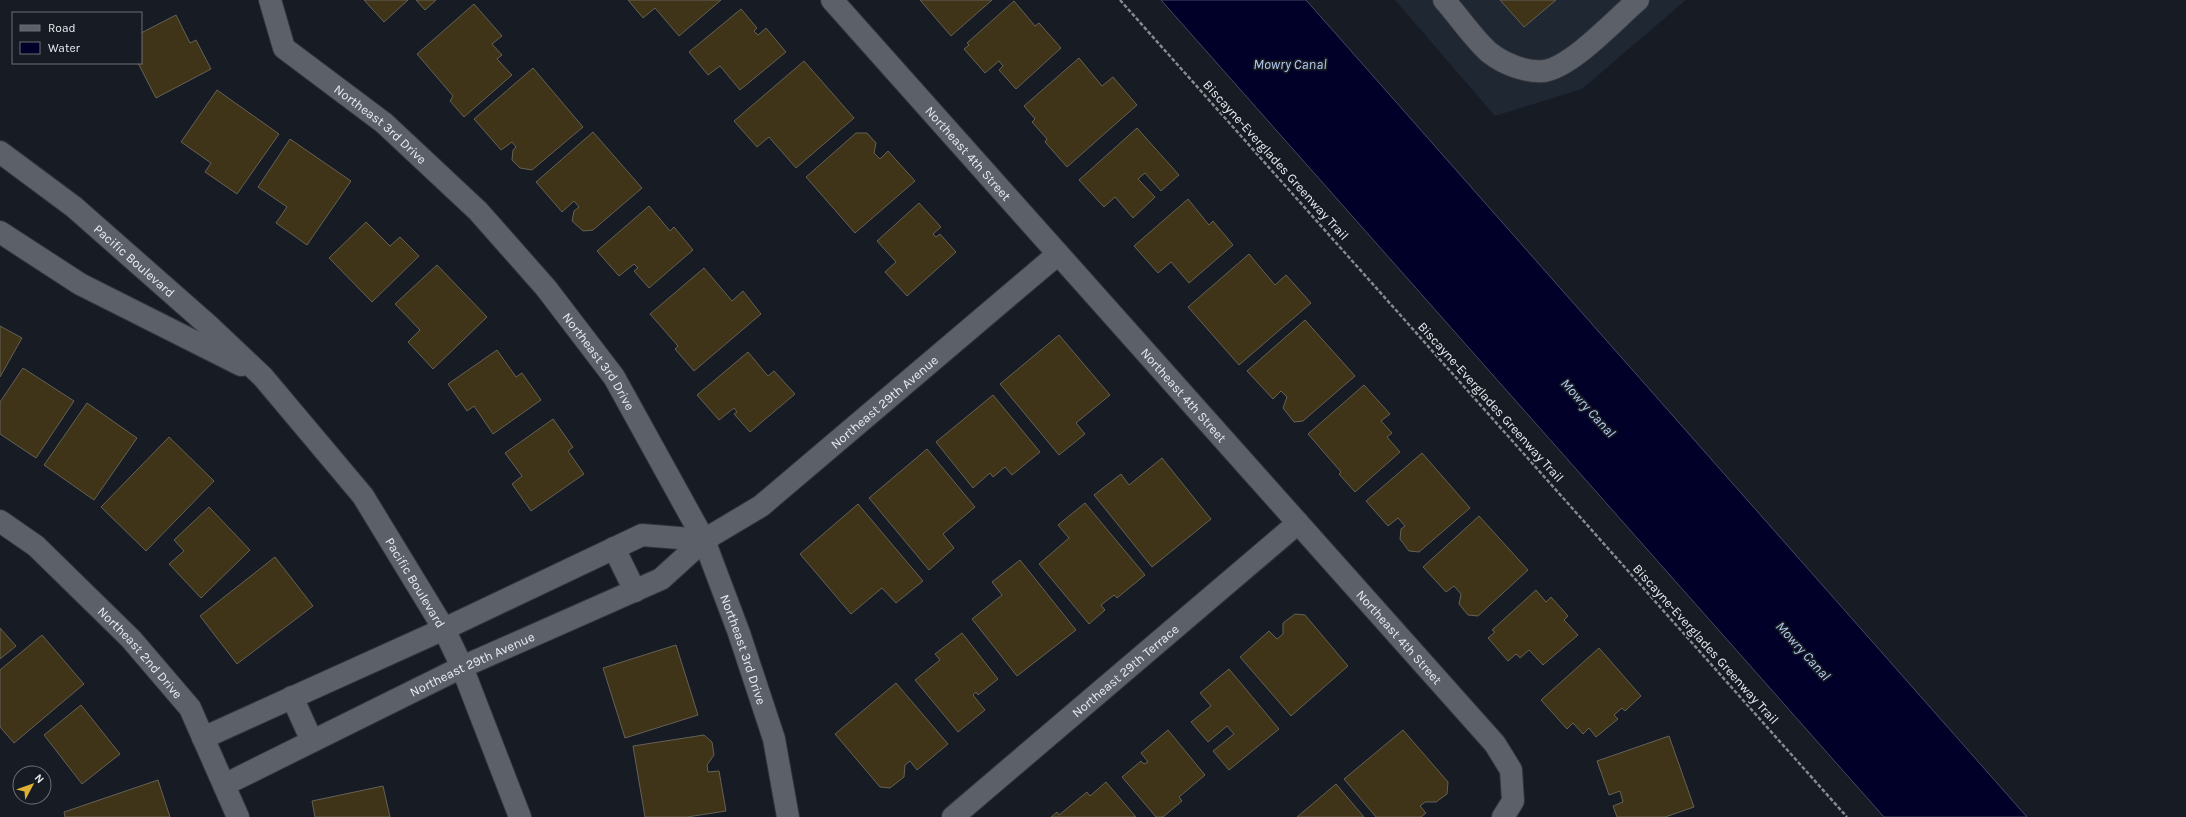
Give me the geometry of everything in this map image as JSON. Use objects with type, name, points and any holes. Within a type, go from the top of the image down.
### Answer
[{"type":"street","name":"Northeast 3rd Drive","points":[[270,0],[284,48],[384,123],[478,211],[546,288],[614,377],[704,540],[739,633],[774,739],[788,817]]},
{"type":"street","name":"Northeast 4th Street","points":[[832,0],[1495,744],[1512,770],[1508,809]]},
{"type":"street","points":[[1444,0],[1490,53],[1511,65],[1529,70],[1544,71],[1570,60],[1638,0]]},
{"type":"street","name":"Pacific Boulevard","points":[[0,152],[74,207],[208,325],[263,377],[363,496],[444,629],[462,668],[520,817]]},
{"type":"street","name":"Pacific Boulevard","points":[[0,232],[80,284],[263,377]]},
{"type":"street","name":"Northeast 29th Avenue","points":[[224,785],[462,668],[661,579],[704,540],[761,506],[1058,254]]},
{"type":"street","name":"Northeast 2nd Drive","points":[[0,521],[36,546],[131,639],[190,708],[238,817]]},
{"type":"street","name":"Northeast 29th Terrace","points":[[953,817],[1298,523]]},
{"type":"street","points":[[203,738],[444,629],[642,535],[704,540]]},
{"type":"street","points":[[614,548],[635,591]]},
{"type":"street","points":[[292,698],[312,741]]},
{"type":"path","name":"Biscayne-Everglades Greenway Trail","points":[[1120,0],[1847,817]]},
{"type":"shaded area","points":[[1395,0],[1686,0],[1582,89],[1495,116]]},
{"type":"water","name":"Mowry Canal","points":[[1161,0],[1306,0],[2027,817],[1884,817]]},
{"type":"building","points":[[364,0],[408,0],[384,22]]},
{"type":"building","points":[[416,0],[436,0],[425,10]]},
{"type":"building","points":[[628,0],[721,0],[679,36],[655,8],[643,18]]},
{"type":"building","points":[[920,0],[992,0],[951,36]]},
{"type":"building","points":[[1500,0],[1556,0],[1524,27]]},
{"type":"building","points":[[1014,1],[1035,26],[1039,23],[1061,48],[1016,89],[999,70],[1003,66],[999,61],[985,73],[964,49],[969,45],[967,43]]},
{"type":"building","points":[[474,4],[502,36],[492,44],[502,55],[497,59],[512,75],[464,117],[450,101],[453,96],[417,54]]},
{"type":"building","points":[[741,9],[757,28],[754,31],[758,35],[766,28],[786,52],[740,90],[720,66],[708,75],[689,52]]},
{"type":"building","points":[[176,15],[190,43],[196,40],[211,69],[156,98],[139,64],[142,64],[142,32]]},
{"type":"building","points":[[1079,58],[1102,86],[1113,77],[1137,105],[1067,167],[1045,142],[1047,139],[1032,122],[1035,119],[1024,106]]},
{"type":"building","points":[[804,61],[854,118],[796,168],[769,137],[757,147],[734,121]]},
{"type":"building","points":[[533,68],[583,127],[532,170],[520,168],[512,160],[513,150],[516,147],[512,142],[501,150],[474,119]]},
{"type":"building","points":[[217,90],[279,134],[237,194],[205,172],[211,163],[181,142]]},
{"type":"building","points":[[1137,128],[1179,175],[1161,191],[1145,173],[1138,179],[1155,197],[1133,218],[1115,197],[1104,207],[1079,180]]},
{"type":"building","points":[[593,132],[642,188],[593,230],[583,231],[572,221],[574,211],[579,207],[574,201],[562,212],[536,182]]},
{"type":"building","points":[[856,133],[867,133],[876,143],[874,153],[880,159],[888,151],[915,181],[855,233],[806,177]]},
{"type":"building","points":[[290,139],[351,181],[307,245],[276,223],[287,207],[258,187]]},
{"type":"building","points":[[1188,199],[1209,225],[1213,221],[1233,245],[1189,283],[1171,262],[1158,273],[1134,246]]},
{"type":"building","points":[[919,203],[941,227],[933,234],[936,237],[940,234],[956,252],[907,296],[885,272],[896,262],[877,241]]},
{"type":"building","points":[[649,206],[670,231],[674,227],[693,250],[649,288],[634,271],[638,268],[634,264],[619,276],[597,251]]},
{"type":"building","points":[[366,222],[390,246],[400,237],[419,256],[372,302],[329,258]]},
{"type":"building","points":[[1249,254],[1275,285],[1286,275],[1311,303],[1239,365],[1188,307]]},
{"type":"building","points":[[437,265],[487,317],[433,369],[408,342],[420,330],[395,304]]},
{"type":"building","points":[[704,268],[732,301],[743,291],[761,314],[694,371],[675,349],[678,346],[650,314]]},
{"type":"building","points":[[1305,320],[1355,376],[1303,421],[1294,422],[1283,408],[1287,397],[1281,391],[1273,399],[1247,371]]},
{"type":"building","points":[[0,326],[22,338],[0,377]]},
{"type":"building","points":[[1059,335],[1110,395],[1076,423],[1085,434],[1059,455],[1000,384]]},
{"type":"building","points":[[497,350],[516,377],[522,373],[541,400],[493,434],[474,406],[467,411],[448,384]]},
{"type":"building","points":[[748,352],[768,376],[774,371],[795,394],[750,432],[734,414],[737,412],[734,408],[719,420],[697,395]]},
{"type":"building","points":[[23,368],[74,401],[36,458],[0,434],[0,402]]},
{"type":"building","points":[[1364,385],[1390,414],[1381,421],[1392,433],[1387,437],[1400,452],[1355,492],[1339,474],[1341,472],[1308,434]]},
{"type":"building","points":[[993,395],[1040,452],[1012,475],[1005,467],[993,477],[990,473],[973,488],[936,442]]},
{"type":"building","points":[[87,403],[137,438],[94,500],[44,465]]},
{"type":"building","points":[[553,419],[573,447],[568,451],[584,474],[531,511],[512,484],[522,476],[505,453]]},
{"type":"building","points":[[169,437],[214,481],[146,551],[101,507]]},
{"type":"building","points":[[927,449],[975,507],[943,534],[954,548],[929,570],[869,498]]},
{"type":"building","points":[[1422,453],[1470,508],[1419,552],[1409,551],[1400,539],[1401,529],[1405,526],[1398,518],[1388,526],[1366,501]]},
{"type":"building","points":[[1162,458],[1211,519],[1152,567],[1094,495],[1121,474],[1129,485]]},
{"type":"building","points":[[1085,503],[1145,575],[1117,598],[1114,595],[1101,605],[1105,610],[1089,624],[1039,564],[1069,538],[1058,525]]},
{"type":"building","points":[[858,504],[923,581],[896,603],[882,588],[851,614],[800,554]]},
{"type":"building","points":[[209,507],[250,550],[201,598],[169,564],[184,551],[174,540]]},
{"type":"building","points":[[1479,516],[1528,570],[1478,616],[1468,615],[1459,604],[1461,594],[1454,586],[1446,592],[1423,567]]},
{"type":"building","points":[[275,557],[313,606],[237,664],[200,616]]},
{"type":"building","points":[[1020,560],[1076,630],[1017,676],[972,619],[1002,595],[992,582]]},
{"type":"building","points":[[1536,590],[1546,602],[1551,597],[1568,616],[1564,620],[1578,635],[1543,665],[1529,650],[1520,658],[1516,654],[1508,661],[1488,638],[1495,632],[1492,630]]},
{"type":"building","points":[[1295,614],[1305,615],[1348,666],[1291,716],[1240,657],[1269,631],[1277,639],[1283,634],[1283,623]]},
{"type":"building","points":[[0,628],[16,646],[0,659]]},
{"type":"building","points":[[962,633],[998,679],[978,695],[976,692],[973,695],[985,710],[958,732],[915,680],[940,660],[935,654]]},
{"type":"building","points":[[42,635],[84,684],[14,743],[0,727],[0,670]]},
{"type":"building","points":[[676,645],[698,715],[625,738],[603,668]]},
{"type":"building","points":[[1599,648],[1641,696],[1625,711],[1622,708],[1614,715],[1618,719],[1596,737],[1589,728],[1583,734],[1573,723],[1567,729],[1541,700]]},
{"type":"building","points":[[1229,669],[1279,729],[1229,770],[1213,751],[1234,734],[1227,726],[1208,742],[1191,722],[1211,706],[1200,693]]},
{"type":"building","points":[[896,683],[948,744],[917,770],[910,761],[905,765],[904,777],[890,788],[880,787],[835,734]]},
{"type":"building","points":[[81,705],[120,754],[82,784],[44,735]]},
{"type":"building","points":[[1168,730],[1205,775],[1179,797],[1182,801],[1163,817],[1156,817],[1122,777],[1141,761],[1144,764],[1148,762],[1141,753]]},
{"type":"building","points":[[1403,730],[1448,782],[1447,794],[1436,802],[1425,802],[1420,806],[1426,813],[1421,817],[1376,817],[1344,779]]},
{"type":"building","points":[[704,735],[712,742],[714,755],[707,765],[708,772],[719,771],[726,811],[687,817],[645,817],[633,746]]},
{"type":"building","points":[[1669,736],[1694,807],[1665,817],[1617,817],[1613,806],[1623,802],[1620,791],[1609,795],[1597,761]]},
{"type":"building","points":[[158,780],[170,817],[65,817],[64,812]]},
{"type":"building","points":[[1106,782],[1136,817],[1051,817],[1057,812],[1059,815],[1087,792],[1090,796]]},
{"type":"building","points":[[1336,784],[1364,817],[1297,817]]},
{"type":"building","points":[[383,786],[390,817],[315,817],[312,801]]}]
